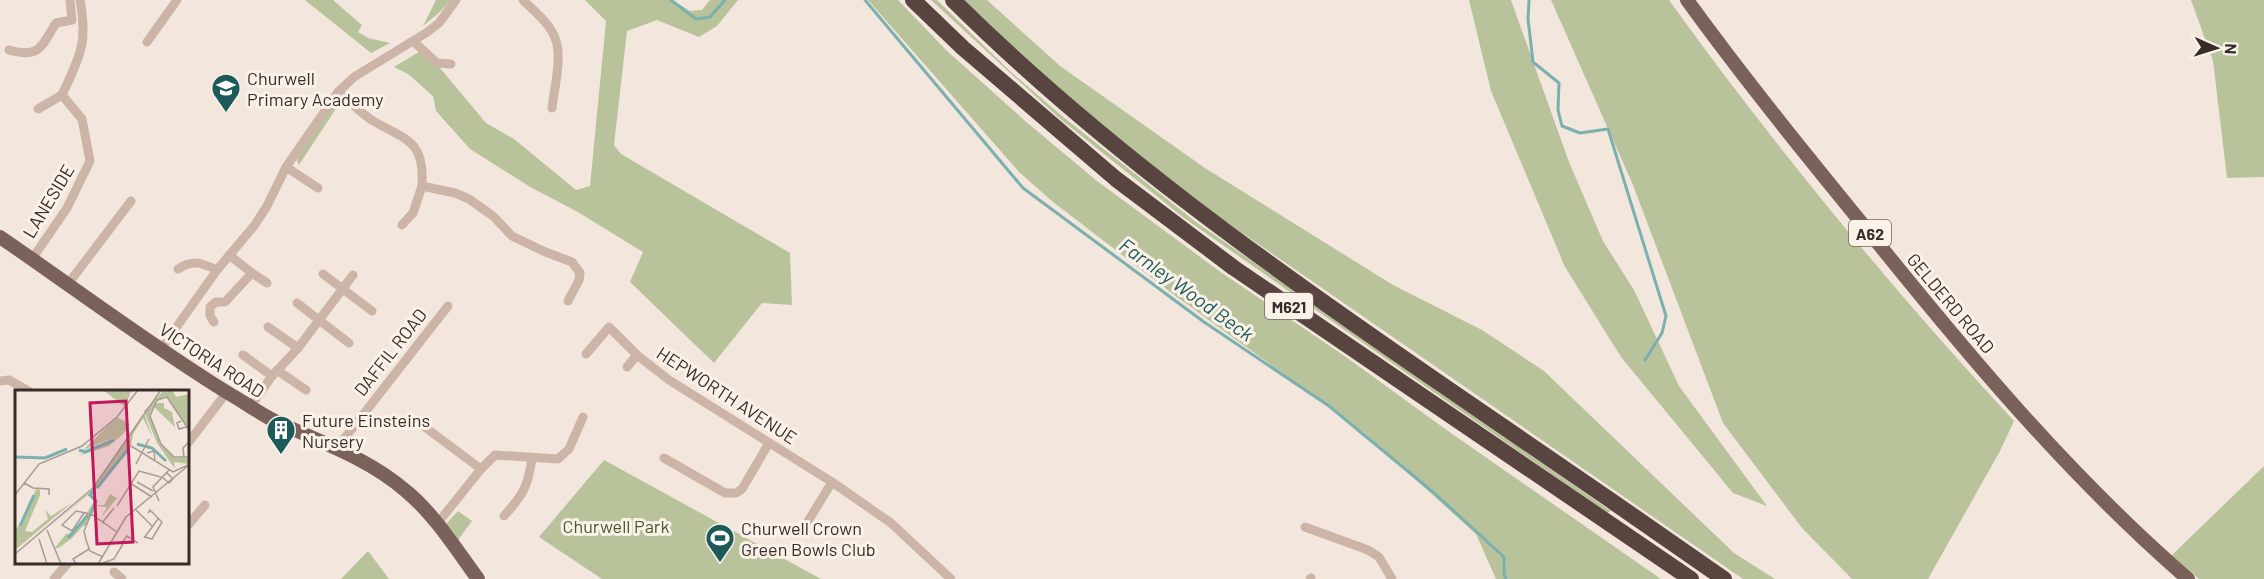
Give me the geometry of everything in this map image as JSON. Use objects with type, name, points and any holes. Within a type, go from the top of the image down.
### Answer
[{"type":"highway","name":"M621","points":[[913,0],[963,48],[1089,156],[1234,268],[1691,579]]},
{"type":"highway","name":"M621","points":[[952,0],[1053,94],[1130,159],[1212,223],[1323,303],[1724,579]]},
{"type":"main road","name":"GELDERD ROAD","points":[[1687,0],[1758,96],[1951,333],[2114,512],[2188,579]]},
{"type":"main road","name":"VICTORIA ROAD","points":[[0,237],[227,392],[273,420],[338,448],[375,468],[407,492],[437,524],[478,579]]},
{"type":"street","points":[[9,50],[20,53],[38,51],[46,44],[56,23],[72,20],[70,0]]},
{"type":"street","points":[[38,109],[62,95],[82,52],[84,25],[80,0]]},
{"type":"street","points":[[147,42],[177,0]]},
{"type":"street","points":[[161,349],[217,270],[254,226],[267,206],[286,167],[338,92],[354,77],[439,23],[456,0]]},
{"type":"street","points":[[523,0],[547,26],[556,40],[558,52],[552,108]]},
{"type":"street","points":[[413,41],[437,63],[451,64]]},
{"type":"street","points":[[338,92],[368,117],[414,145],[420,156],[423,167],[422,186],[413,213],[402,225]]},
{"type":"street","name":"LANESIDE","points":[[32,259],[67,208],[90,161],[82,119],[62,95]]},
{"type":"street","points":[[286,167],[318,188]]},
{"type":"street","points":[[422,186],[469,198],[487,211],[512,236],[543,251],[572,261],[580,273],[579,280],[568,301]]},
{"type":"street","points":[[68,284],[131,201]]},
{"type":"street","points":[[229,255],[267,283]]},
{"type":"street","points":[[178,269],[187,263],[198,262],[217,270]]},
{"type":"street","points":[[214,322],[210,316],[210,307],[216,302],[225,302],[252,273]]},
{"type":"street","points":[[323,274],[372,311]]},
{"type":"street","points":[[251,406],[353,275]]},
{"type":"street","points":[[297,303],[350,343]]},
{"type":"street","name":"DAFFIL ROAD","points":[[338,448],[447,306]]},
{"type":"street","points":[[268,327],[298,348]]},
{"type":"street","name":"HEPWORTH AVENUE","points":[[586,354],[609,327],[637,355],[669,380],[831,482],[891,523],[951,579]]},
{"type":"street","points":[[243,355],[306,390]]},
{"type":"street","points":[[627,367],[637,355]]},
{"type":"street","points":[[0,381],[9,380],[26,390]]},
{"type":"street","points":[[189,442],[227,392]]},
{"type":"street","points":[[437,524],[495,455],[558,459],[564,455],[574,441],[583,417]]},
{"type":"street","points":[[422,425],[481,469]]},
{"type":"street","points":[[664,458],[725,493],[731,494],[742,489],[769,443]]},
{"type":"street","points":[[504,516],[523,495],[527,487],[532,458]]},
{"type":"street","points":[[807,523],[831,482]]},
{"type":"street","points":[[189,522],[205,505]]},
{"type":"street","points":[[1305,527],[1368,550],[1378,557],[1392,579]]},
{"type":"street","points":[[54,579],[67,564]]},
{"type":"street","points":[[114,572],[122,579]]},
{"type":"green space","points":[[305,0],[333,0],[362,25],[358,32],[368,38],[390,43],[371,53]]},
{"type":"green space","points":[[436,0],[451,0],[423,26]]},
{"type":"green space","points":[[585,0],[672,0],[690,11],[702,10],[710,0],[738,0],[717,26],[699,37],[657,20],[627,31],[614,145],[621,154],[790,253],[792,305],[762,303],[714,363],[630,282],[643,252],[470,149],[436,111],[433,96],[408,74],[394,67],[419,52],[440,68],[486,123],[514,139],[576,190],[590,186],[606,21]]},
{"type":"green space","points":[[868,0],[898,0],[946,50],[1097,181],[1222,273],[1346,357],[1661,579],[1496,579],[1476,534],[1362,431],[1177,297],[1053,202],[1019,172]]},
{"type":"green space","points":[[931,0],[937,0],[1010,71],[1062,116],[1196,222],[1611,511],[1607,513],[1184,218],[1059,118]]},
{"type":"green space","points":[[961,0],[987,0],[1060,66],[1205,168],[1393,285],[1482,330],[1544,371],[1734,553],[1775,579],[1743,579],[1209,210],[1080,108]]},
{"type":"green space","points":[[1469,0],[1511,0],[1569,162],[1603,241],[1634,290],[1679,386],[1767,506],[1733,493],[1621,357],[1565,267],[1491,91]]},
{"type":"green space","points":[[1551,0],[1669,0],[1750,109],[1835,216],[1923,320],[2014,421],[2000,451],[1928,579],[1852,579],[1802,528],[1723,423],[1633,185]]},
{"type":"green space","points":[[2191,0],[2264,0],[2264,177],[2227,178],[2213,61]]},
{"type":"green space","points":[[339,104],[299,165],[298,157],[333,106]]},
{"type":"green space","name":"Churwell Park","points":[[604,460],[821,579],[602,579],[539,537]]},
{"type":"green space","points":[[2264,466],[2264,579],[2199,579],[2171,556]]},
{"type":"green space","points":[[458,511],[472,521],[458,540],[446,524]]},
{"type":"green space","points":[[368,551],[389,579],[341,579]]},
{"type":"waterway","points":[[671,0],[696,19],[710,17],[725,0]]},
{"type":"waterway","name":"Farnley Wood Beck","points":[[865,0],[1023,188],[1204,322],[1329,406],[1433,492],[1504,557],[1506,579]]},
{"type":"waterway","name":"Farnley Wood Beck","points":[[1529,0],[1528,19],[1533,62],[1559,83],[1558,110],[1562,126],[1580,133],[1608,129],[1666,316],[1662,333],[1645,360]]},
{"type":"place","name":"Churwell Primary Academy","points":[[226,114]]},
{"type":"place","name":"Future Einsteins Nursery","points":[[281,456]]},
{"type":"place","name":"Churwell Crown Green Bowls Club","points":[[720,564]]}]
